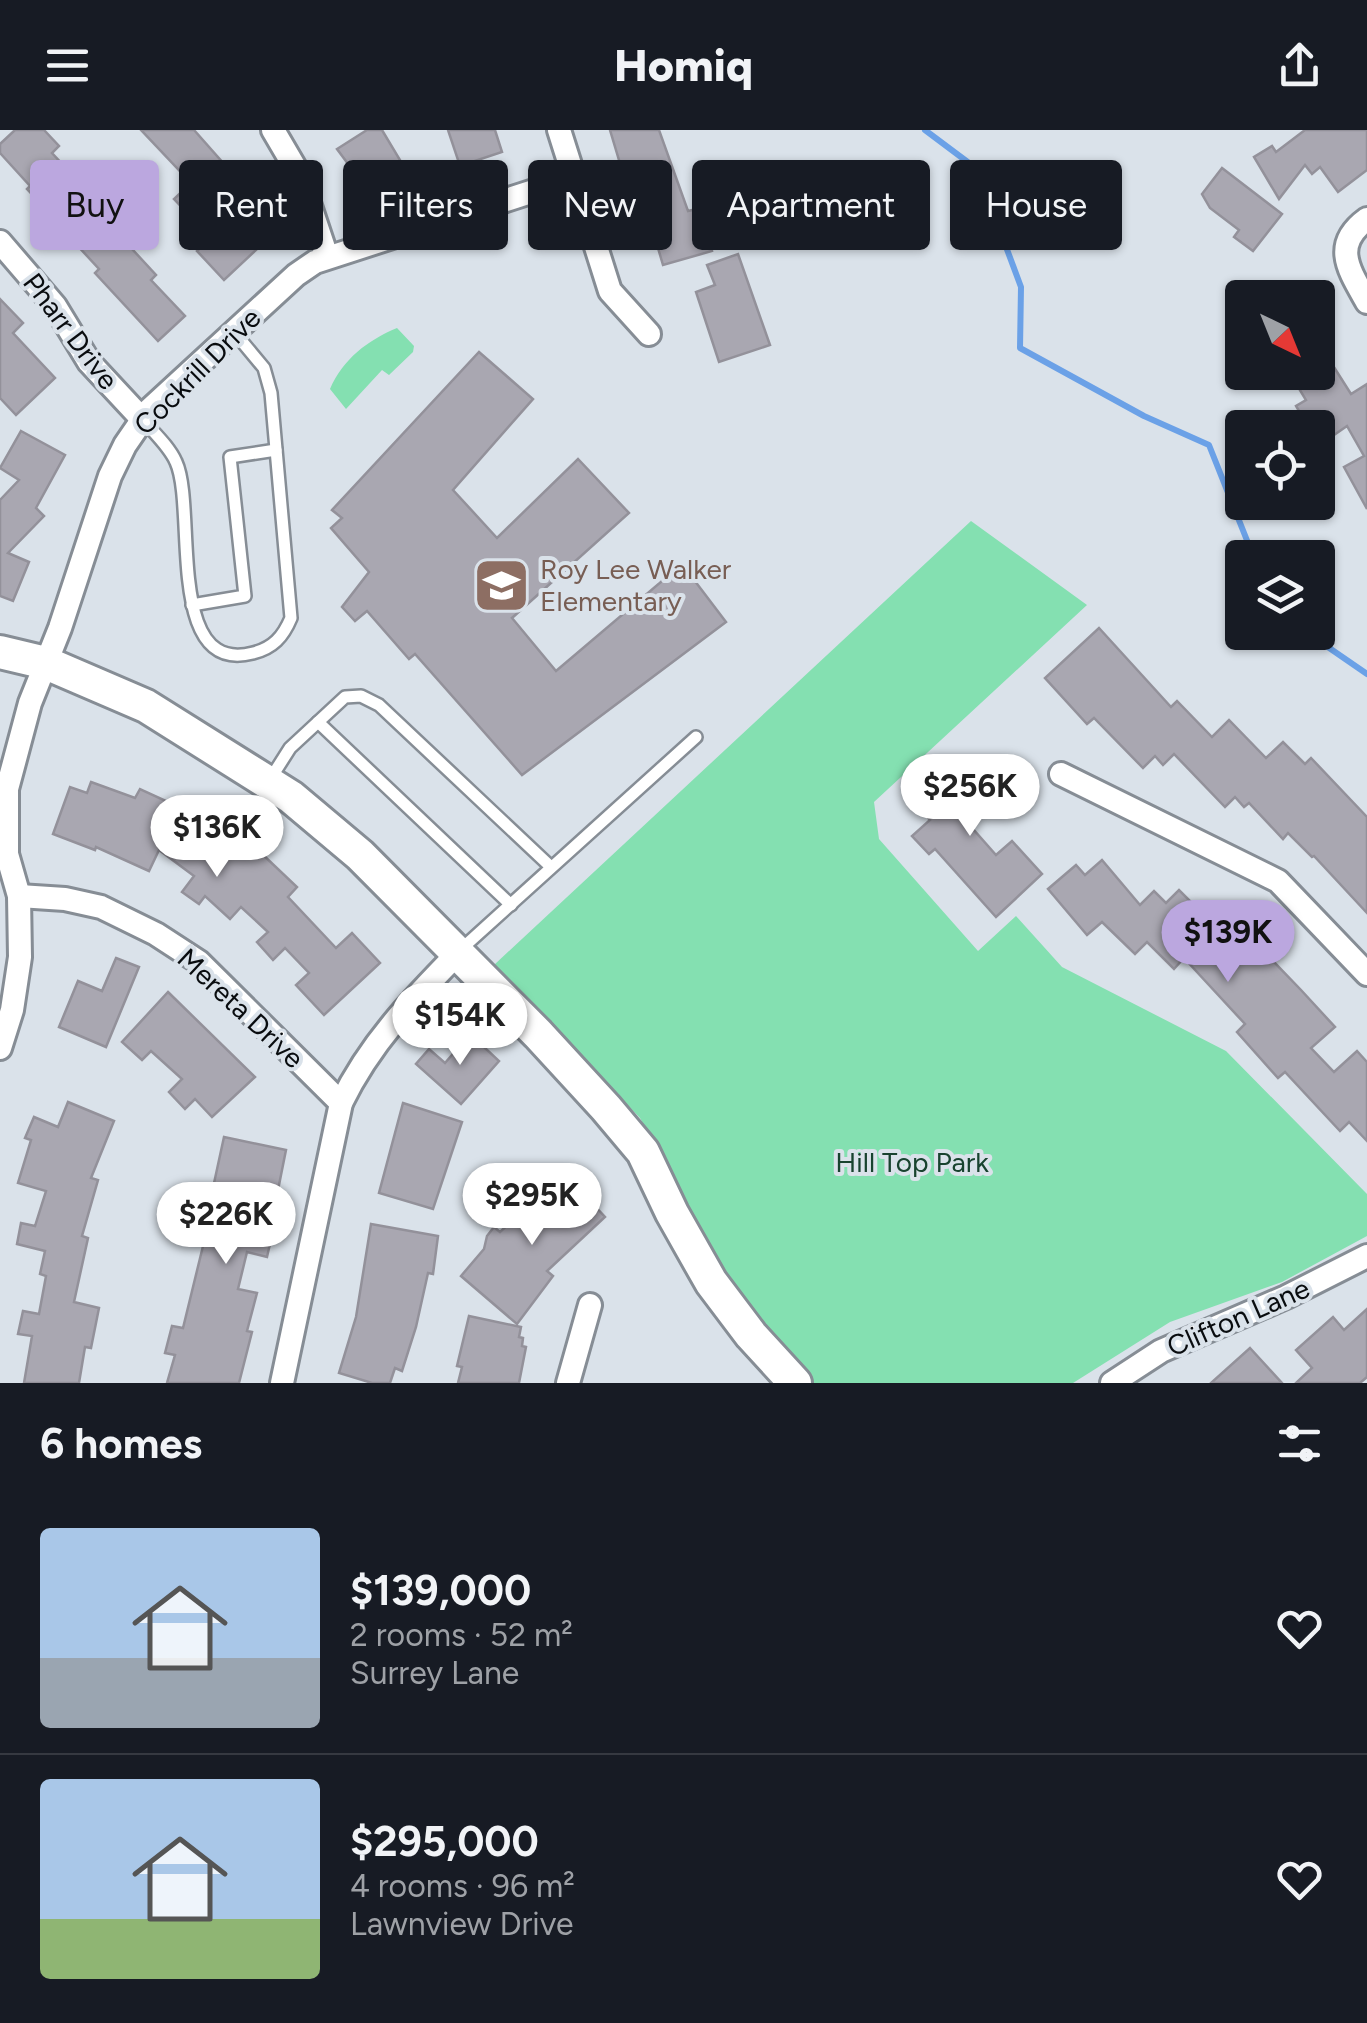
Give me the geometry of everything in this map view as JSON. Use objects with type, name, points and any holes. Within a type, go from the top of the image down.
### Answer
[{"type":"street","points":[[274,130],[300,176],[327,256]]},
{"type":"street","points":[[559,130],[568,160]]},
{"type":"street","name":"Cockrill Drive","points":[[0,1048],[12,1010],[20,957],[18,896],[8,854],[7,789],[30,702],[110,476],[125,445],[142,419],[296,275],[327,256],[528,193]]},
{"type":"street","points":[[1367,219],[1351,232],[1346,246],[1347,263],[1367,302]]},
{"type":"street","name":"Pharr Drive","points":[[0,242],[55,306],[96,372],[142,419]]},
{"type":"street","points":[[597,250],[610,291],[649,334]]},
{"type":"street","points":[[0,652],[46,663],[146,706],[291,797],[360,855],[549,1046],[642,1152],[710,1282],[751,1335],[796,1383]]},
{"type":"street","points":[[1061,774],[1278,881],[1367,974]]},
{"type":"street","name":"Mereta Drive","points":[[18,896],[65,899],[102,907],[156,934],[198,962],[341,1103]]},
{"type":"street","points":[[282,1383],[341,1103],[360,1064],[392,1020],[458,952]]},
{"type":"street","name":"Clifton Lane","points":[[1112,1383],[1161,1351],[1301,1290],[1367,1256]]},
{"type":"street","points":[[568,1383],[590,1306]]},
{"type":"lane","points":[[142,419],[176,462],[195,621],[205,638],[228,654],[241,656],[262,651],[284,634],[291,618],[271,393],[264,368],[234,332]]},
{"type":"lane","points":[[192,605],[245,596],[230,457],[276,450]]},
{"type":"lane","points":[[268,782],[290,748],[345,697],[360,696],[379,705],[551,866]]},
{"type":"lane","points":[[318,722],[511,904]]},
{"type":"lane","points":[[458,952],[696,737]]},
{"type":"green space","points":[[397,328],[414,346],[413,352],[389,375],[382,370],[346,409],[330,389],[335,378],[357,352]]},
{"type":"green space","name":"Hill Top Park","points":[[971,521],[1087,605],[874,802],[879,839],[978,951],[1016,916],[1062,967],[1226,1051],[1367,1194],[1367,1236],[1282,1282],[1170,1322],[1073,1383],[811,1383],[736,1300],[706,1254],[675,1183],[640,1118],[494,965]]},
{"type":"building","points":[[15,130],[44,130],[59,146],[52,153],[59,160],[30,160],[30,186],[0,153],[0,144]]},
{"type":"building","points":[[141,130],[194,130],[220,160],[179,160],[179,170]]},
{"type":"building","points":[[367,130],[382,130],[400,160],[345,160],[337,149]]},
{"type":"building","points":[[448,130],[495,130],[502,152],[478,160],[458,160]]},
{"type":"building","points":[[610,130],[659,130],[670,160],[619,160]]},
{"type":"building","points":[[1305,130],[1367,130],[1367,170],[1338,192],[1320,167],[1312,174],[1305,165],[1279,199],[1254,157],[1272,146],[1276,152]]},
{"type":"building","points":[[672,166],[688,211],[692,210],[692,250],[712,251],[663,265],[659,250],[672,250]]},
{"type":"building","points":[[1222,168],[1282,214],[1253,251],[1234,237],[1239,230],[1210,208],[1202,194]]},
{"type":"building","points":[[82,250],[133,250],[156,275],[151,280],[185,316],[158,341],[95,273],[99,269]]},
{"type":"building","points":[[198,250],[256,250],[224,280]]},
{"type":"building","points":[[738,254],[770,345],[719,362],[696,292],[715,285],[707,265]]},
{"type":"building","points":[[0,299],[23,323],[13,333],[55,378],[16,415],[0,398]]},
{"type":"building","points":[[479,352],[533,399],[453,490],[497,538],[578,459],[629,513],[512,618],[556,671],[682,564],[726,622],[522,775],[415,654],[409,659],[367,611],[355,621],[342,607],[369,572],[331,528],[342,518],[332,510]]},
{"type":"building","points":[[1335,369],[1351,394],[1367,384],[1367,509],[1344,467],[1364,456],[1347,426],[1335,434],[1335,410],[1298,410],[1296,406],[1306,400],[1300,390],[1335,390]]},
{"type":"building","points":[[21,431],[65,455],[36,508],[44,516],[8,553],[29,562],[13,601],[0,596],[0,500],[19,480],[0,468]]},
{"type":"building","points":[[1099,628],[1171,707],[1177,701],[1212,737],[1229,720],[1266,758],[1283,742],[1305,764],[1311,758],[1367,817],[1367,913],[1314,856],[1288,833],[1283,839],[1249,803],[1244,807],[1235,797],[1225,807],[1174,754],[1163,765],[1155,756],[1143,768],[1094,718],[1087,724],[1045,678]]},
{"type":"building","points":[[952,758],[990,799],[966,821],[996,855],[1012,841],[1042,874],[996,917],[935,849],[929,854],[912,836],[930,820],[909,798]]},
{"type":"building","points":[[91,782],[135,798],[140,789],[179,807],[178,811],[213,837],[220,827],[258,855],[260,852],[297,887],[288,897],[336,948],[352,933],[380,963],[324,1015],[296,985],[309,973],[285,948],[273,960],[257,942],[268,932],[241,907],[230,919],[205,896],[199,904],[182,892],[194,876],[159,850],[149,871],[96,847],[95,850],[53,834],[70,787],[87,793]]},
{"type":"building","points":[[1102,860],[1140,905],[1154,891],[1166,903],[1179,890],[1226,937],[1231,932],[1240,941],[1247,934],[1301,990],[1335,1027],[1311,1048],[1334,1072],[1357,1051],[1367,1062],[1367,1141],[1349,1122],[1340,1131],[1285,1072],[1278,1078],[1237,1032],[1245,1024],[1184,958],[1174,969],[1147,942],[1135,954],[1102,922],[1087,935],[1048,889],[1076,865],[1085,875]]},
{"type":"building","points":[[116,958],[139,967],[106,1047],[59,1027],[78,981],[102,991]]},
{"type":"building","points":[[168,992],[255,1077],[212,1117],[195,1099],[185,1109],[169,1092],[182,1079],[151,1051],[142,1060],[122,1042]]},
{"type":"building","points":[[470,1034],[499,1061],[461,1104],[416,1064],[429,1049],[445,1063]]},
{"type":"building","points":[[68,1102],[114,1121],[91,1178],[98,1180],[82,1236],[88,1238],[74,1302],[99,1308],[91,1348],[85,1347],[79,1383],[24,1383],[32,1336],[18,1334],[23,1311],[39,1314],[46,1276],[40,1274],[45,1251],[17,1244],[21,1223],[35,1226],[46,1191],[18,1183],[31,1140],[25,1138],[34,1117],[58,1127]]},
{"type":"building","points":[[403,1103],[462,1122],[433,1209],[379,1193]]},
{"type":"building","points":[[224,1137],[286,1150],[276,1200],[260,1197],[252,1230],[272,1235],[267,1257],[247,1252],[238,1289],[257,1293],[247,1331],[252,1332],[239,1383],[167,1383],[175,1355],[165,1353],[172,1326],[183,1328],[204,1242],[194,1240],[205,1196],[211,1197]]},
{"type":"building","points":[[564,1173],[605,1217],[547,1271],[553,1276],[517,1324],[461,1276],[484,1249],[494,1227],[500,1232]]},
{"type":"building","points":[[371,1224],[438,1236],[433,1274],[428,1273],[402,1371],[395,1368],[390,1383],[372,1383],[339,1373],[356,1317]]},
{"type":"building","points":[[1367,1309],[1367,1377],[1360,1383],[1296,1383],[1312,1368],[1296,1350],[1333,1317],[1344,1330]]},
{"type":"building","points":[[469,1316],[521,1327],[519,1337],[526,1347],[519,1383],[458,1383],[462,1367],[457,1366]]},
{"type":"building","points":[[1250,1348],[1282,1383],[1211,1383]]},
{"type":"waterway","points":[[925,130],[977,169],[1021,287],[1020,348],[1144,416],[1209,445],[1247,540]]},
{"type":"waterway","points":[[1332,650],[1367,674]]},
{"type":"place","name":"Roy Lee Walker Elementary","points":[[501,585]]}]
